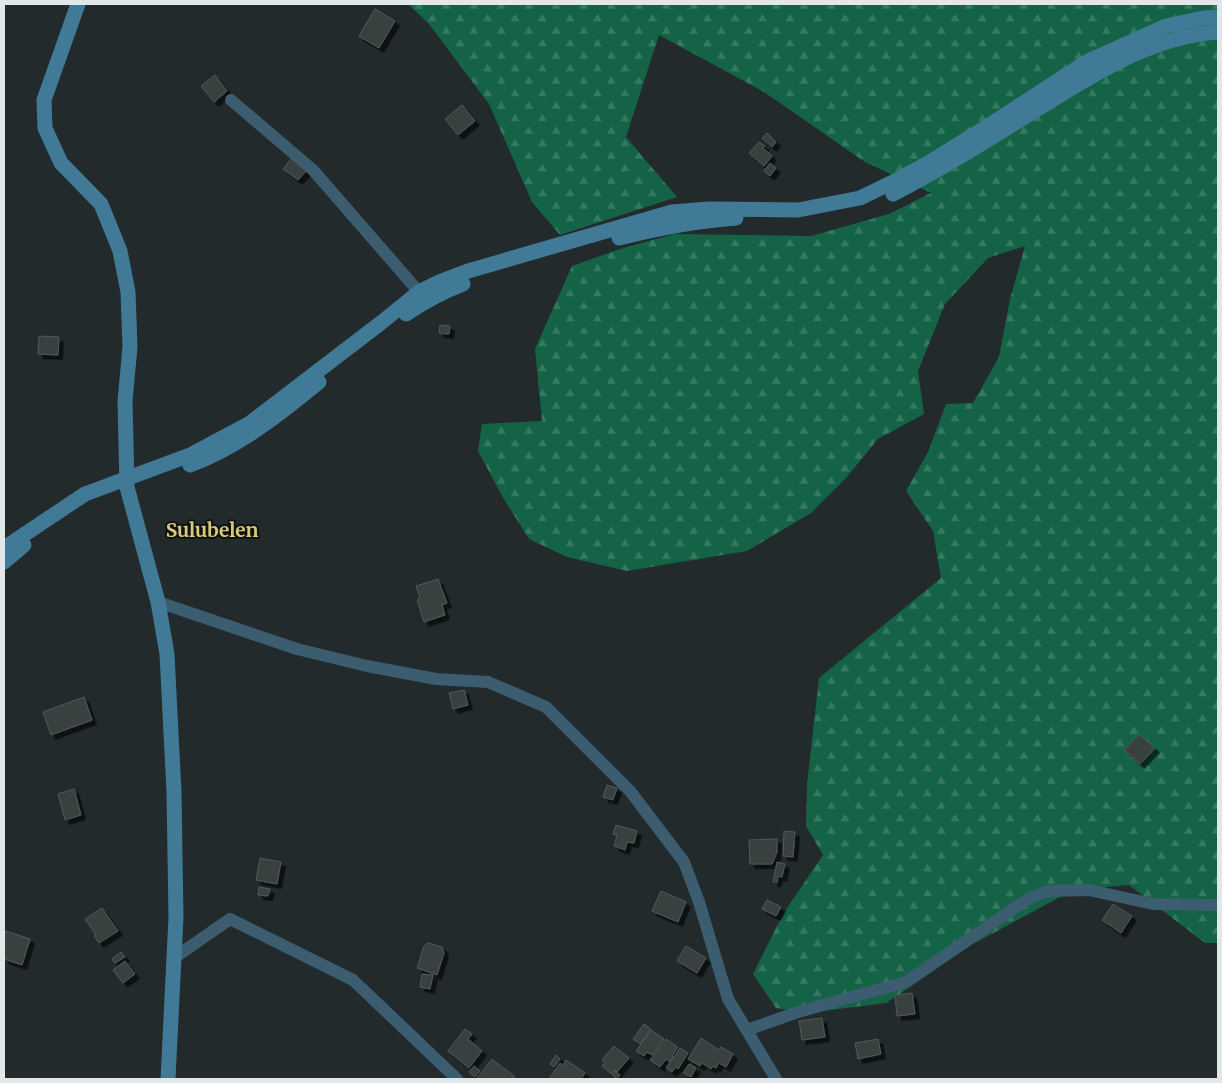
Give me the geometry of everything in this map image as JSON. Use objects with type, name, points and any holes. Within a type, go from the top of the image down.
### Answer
[{"type":"main road","points":[[78,4],[44,100],[45,128],[61,163],[101,204],[120,251],[128,292],[130,338],[125,401],[127,482],[158,602],[167,654],[174,792],[176,917],[168,1079]]},
{"type":"main road","points":[[4,548],[85,494],[198,462],[231,447],[268,422],[370,341],[423,302],[446,290],[672,212],[709,209],[798,210],[860,198],[928,163],[1033,98],[1088,61],[1166,26],[1218,17]]},
{"type":"main road","points":[[4,562],[39,533],[65,515],[127,482],[190,455],[250,423],[419,292],[440,282],[468,271],[662,227],[691,222],[747,218],[800,220],[856,208],[892,194],[927,176],[1062,94],[1144,49],[1195,34],[1218,32]]},
{"type":"street","points":[[231,100],[313,170],[419,292]]},
{"type":"street","points":[[158,602],[296,649],[367,666],[436,679],[488,682],[546,707],[630,791],[684,862],[700,902],[728,999],[776,1079]]},
{"type":"street","points":[[747,1030],[798,1012],[906,982],[1028,899],[1048,891],[1089,890],[1153,904],[1218,905]]},
{"type":"street","points":[[174,958],[230,919],[353,980],[457,1079]]},
{"type":"green space","points":[[408,4],[1218,4],[1218,943],[1205,943],[1129,885],[1073,890],[971,945],[886,1003],[807,1013],[776,1008],[753,974],[783,914],[823,855],[806,826],[807,785],[819,678],[941,578],[933,531],[906,491],[928,452],[946,404],[973,403],[999,357],[1010,299],[1025,246],[988,258],[945,304],[918,371],[924,414],[878,439],[846,478],[811,513],[747,551],[627,571],[567,557],[529,539],[502,496],[478,451],[482,424],[542,421],[535,349],[572,266],[623,248],[675,234],[811,236],[889,214],[931,193],[865,162],[764,92],[659,35],[626,137],[677,197],[560,235],[532,202],[489,104],[429,24]]},
{"type":"building","points":[[375,9],[395,21],[379,48],[359,36]]},
{"type":"building","points":[[215,75],[227,91],[214,102],[201,86]]},
{"type":"building","points":[[462,105],[475,121],[458,135],[445,119]]},
{"type":"building","points":[[767,133],[776,142],[772,147],[762,138]]},
{"type":"building","points":[[759,142],[765,146],[763,148],[772,156],[764,166],[749,153]]},
{"type":"building","points":[[292,158],[307,170],[298,180],[283,169]]},
{"type":"building","points":[[770,163],[776,168],[770,176],[764,171]]},
{"type":"building","points":[[440,325],[450,326],[449,334],[439,333]]},
{"type":"building","points":[[39,336],[59,337],[58,355],[38,354]]},
{"type":"building","points":[[438,579],[447,603],[442,605],[445,615],[424,622],[417,600],[420,598],[416,586]]},
{"type":"building","points":[[464,690],[468,705],[453,709],[449,693]]},
{"type":"building","points":[[84,697],[92,720],[51,735],[43,712]]},
{"type":"building","points":[[1139,734],[1155,748],[1140,764],[1124,750]]},
{"type":"building","points":[[607,785],[617,788],[613,800],[603,797]]},
{"type":"building","points":[[74,789],[81,815],[65,820],[58,794]]},
{"type":"building","points":[[616,825],[637,831],[634,843],[627,842],[625,850],[614,846],[617,835],[613,834]]},
{"type":"building","points":[[784,831],[795,832],[793,857],[783,856]]},
{"type":"building","points":[[777,839],[777,852],[772,864],[750,864],[749,840]]},
{"type":"building","points":[[260,858],[281,862],[277,884],[256,880]]},
{"type":"building","points":[[777,862],[785,864],[782,877],[778,876],[777,882],[773,882]]},
{"type":"building","points":[[259,887],[270,889],[268,896],[258,895]]},
{"type":"building","points":[[661,891],[686,902],[678,922],[652,911]]},
{"type":"building","points":[[767,900],[781,907],[776,916],[762,909]]},
{"type":"building","points":[[1113,904],[1132,916],[1121,933],[1102,920]]},
{"type":"building","points":[[102,908],[118,931],[99,943],[85,919]]},
{"type":"building","points":[[6,931],[30,939],[22,965],[4,959]]},
{"type":"building","points":[[428,943],[442,947],[444,953],[437,975],[417,968],[424,946]]},
{"type":"building","points":[[686,946],[706,958],[697,973],[677,961]]},
{"type":"building","points":[[121,952],[125,957],[115,963],[112,959]]},
{"type":"building","points":[[125,961],[135,974],[123,983],[113,970]]},
{"type":"building","points":[[422,974],[433,975],[430,989],[420,987]]},
{"type":"building","points":[[912,993],[915,1014],[897,1016],[895,995]]},
{"type":"building","points":[[822,1018],[825,1037],[802,1040],[799,1021]]},
{"type":"building","points":[[644,1024],[651,1029],[640,1044],[633,1039]]},
{"type":"building","points":[[465,1029],[472,1034],[468,1039],[482,1051],[469,1068],[448,1051]]},
{"type":"building","points":[[651,1030],[664,1039],[652,1055],[647,1052],[644,1056],[636,1051]]},
{"type":"building","points":[[701,1038],[719,1050],[721,1047],[733,1054],[726,1067],[719,1063],[716,1068],[713,1066],[711,1069],[702,1063],[700,1066],[688,1059]]},
{"type":"building","points":[[666,1039],[678,1047],[670,1062],[666,1059],[660,1067],[650,1060]]},
{"type":"building","points":[[878,1039],[881,1054],[858,1059],[855,1043]]},
{"type":"building","points":[[614,1046],[629,1058],[617,1072],[614,1070],[611,1074],[602,1066],[605,1062],[602,1060]]},
{"type":"building","points":[[680,1048],[688,1053],[678,1069],[676,1067],[672,1072],[666,1068]]},
{"type":"building","points":[[556,1055],[560,1059],[554,1067],[550,1064]]},
{"type":"building","points":[[492,1059],[515,1077],[514,1079],[476,1079]]},
{"type":"building","points":[[566,1060],[585,1073],[581,1079],[549,1079],[560,1063],[563,1065]]},
{"type":"building","points":[[689,1064],[696,1068],[691,1077],[683,1073]]},
{"type":"building","points":[[474,1066],[480,1071],[475,1077],[469,1072]]},
{"type":"building","points":[[615,1071],[620,1075],[617,1079],[612,1075]]},
{"type":"district","name":"Sulubelen","points":[[212,530]]}]
